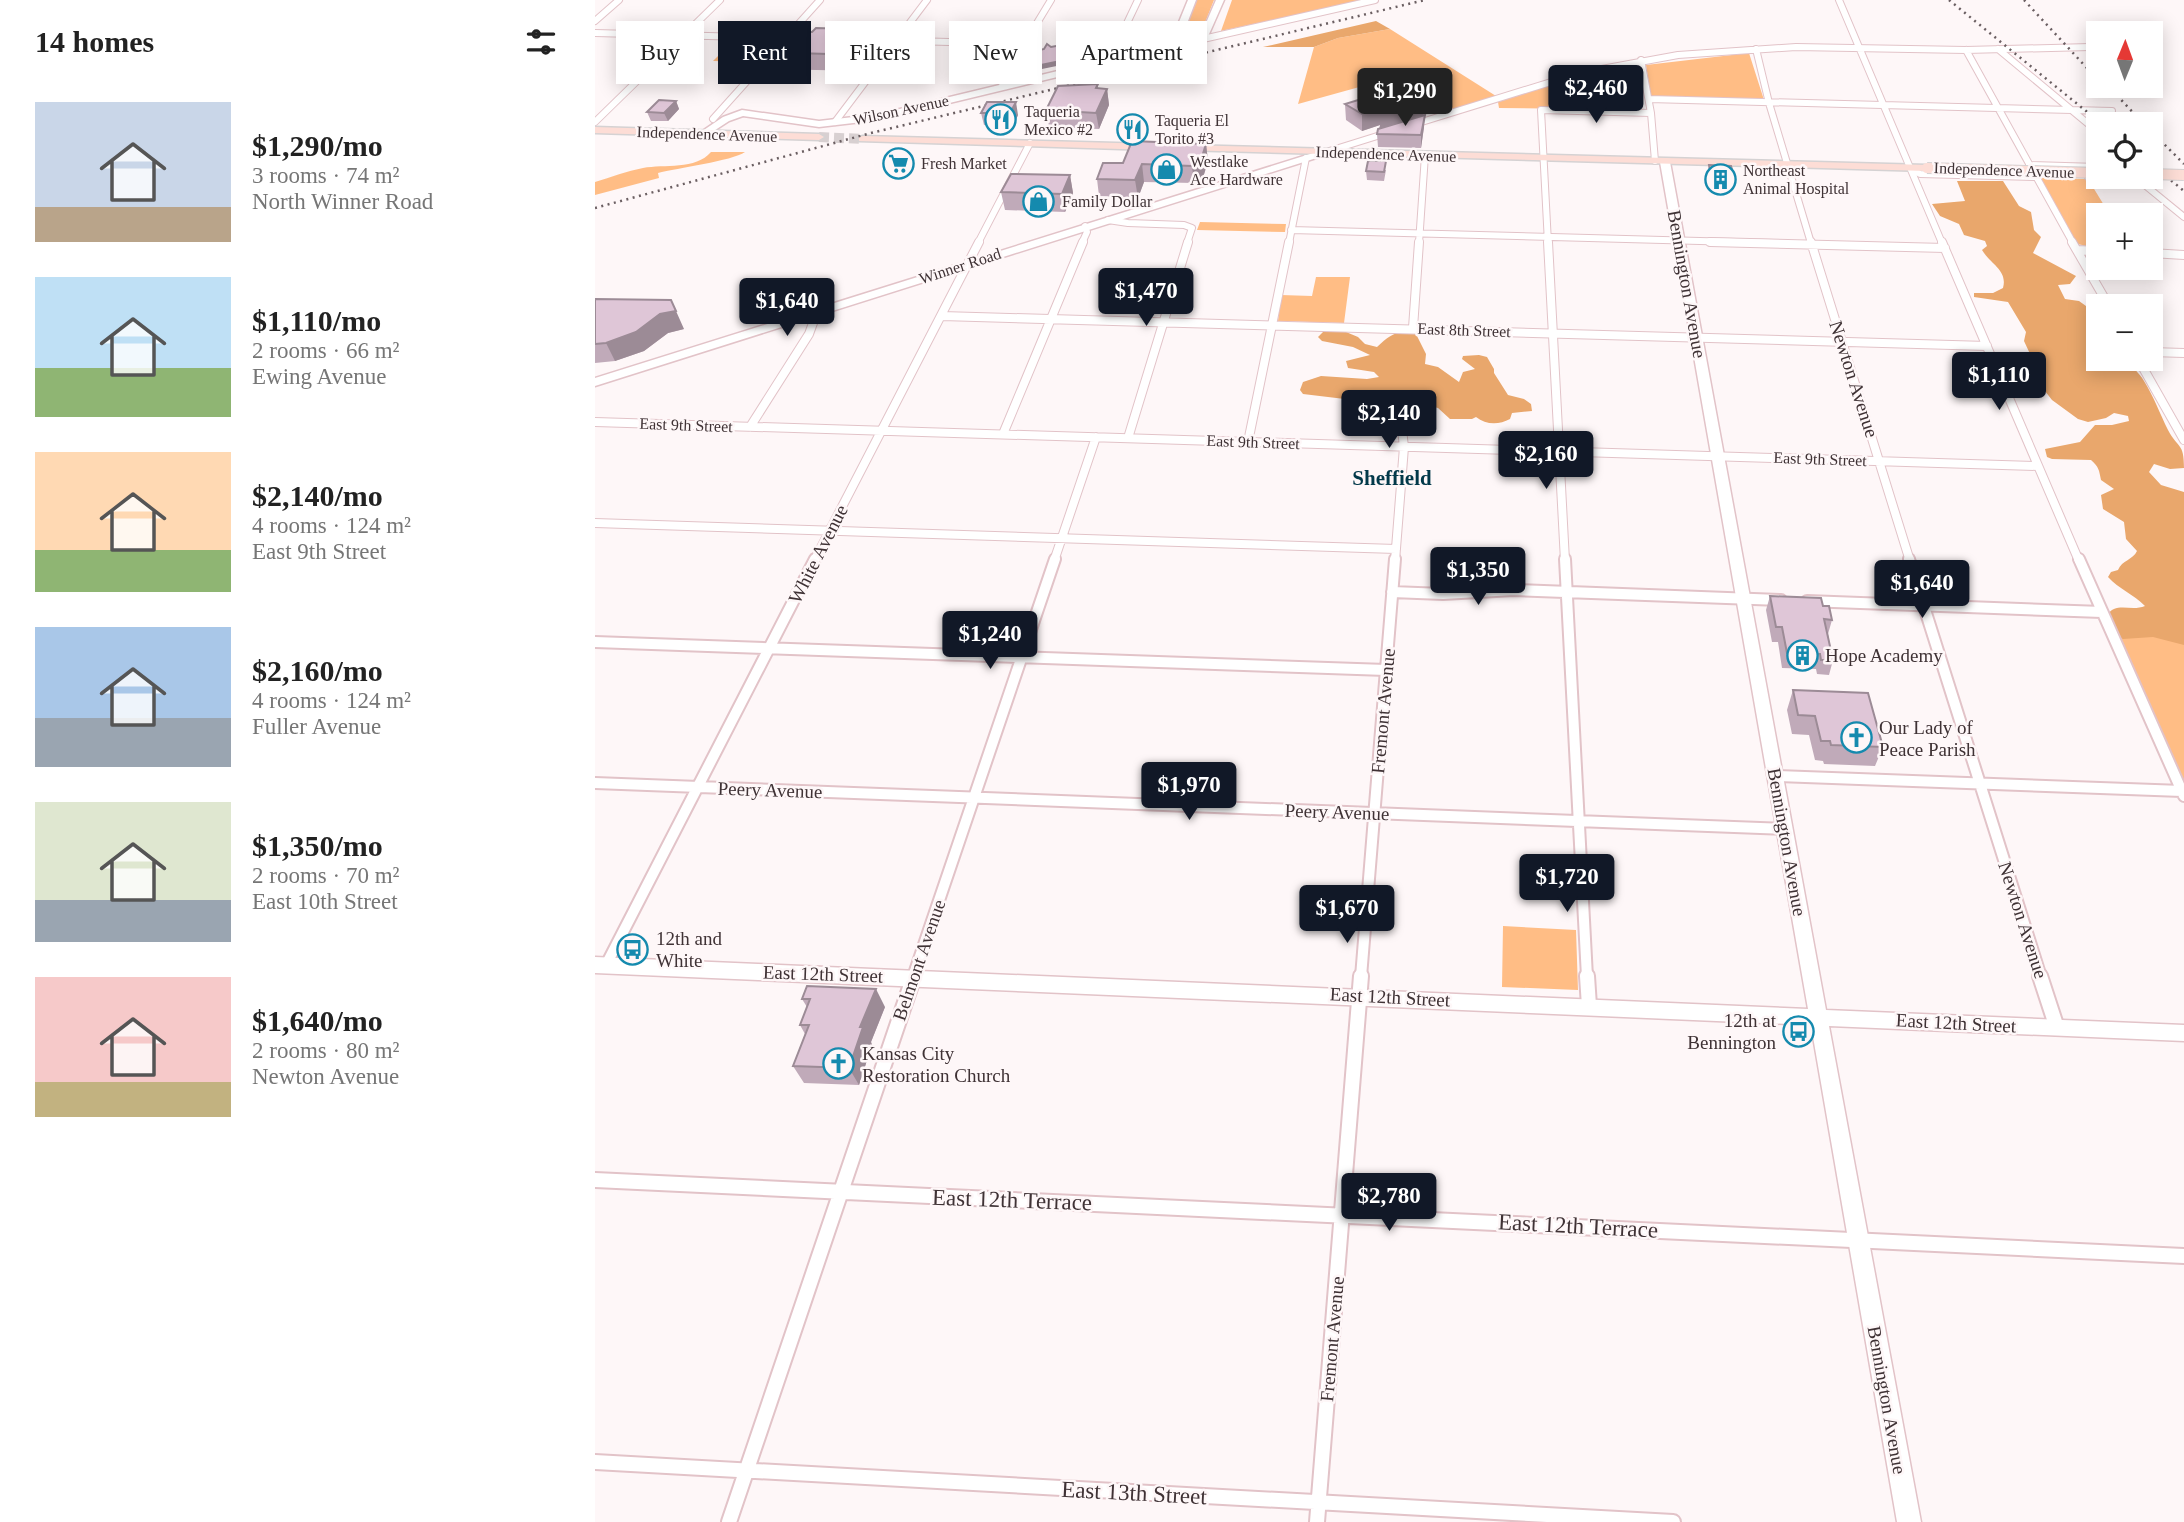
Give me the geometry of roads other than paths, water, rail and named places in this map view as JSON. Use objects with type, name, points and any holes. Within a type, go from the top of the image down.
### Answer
[{"type":"main road","name":"Independence Avenue","points":[[595,130],[819,137]]},
{"type":"main road","name":"Independence Avenue","points":[[863,139],[2086,173]]},
{"type":"main road","points":[[2163,174],[2184,175]]},
{"type":"street","points":[[595,21],[619,0]]},
{"type":"street","points":[[698,21],[720,0]]},
{"type":"street","points":[[802,21],[820,0]]},
{"type":"street","points":[[912,21],[927,0]]},
{"type":"street","points":[[1039,21],[1051,0]]},
{"type":"street","points":[[1128,21],[1138,0]]},
{"type":"street","points":[[1184,21],[1192,0]]},
{"type":"street","points":[[1207,30],[1220,0]]},
{"type":"street","name":"Wilson Avenue","points":[[1207,38],[1375,0]]},
{"type":"street","points":[[1775,776],[2183,793],[2037,466],[1839,0]]},
{"type":"street","points":[[595,33],[616,34]]},
{"type":"street","points":[[1326,152],[1580,73],[1641,60],[1756,49],[1966,50],[2086,47]]},
{"type":"street","name":"Newton Avenue","points":[[1756,49],[1769,103],[1841,342],[2057,1028]]},
{"type":"street","points":[[1999,49],[2086,122]]},
{"type":"street","points":[[1966,50],[1997,110],[2102,294]]},
{"type":"street","name":"Bennington Avenue","points":[[1641,60],[1660,162],[1680,240],[1909,1522]]},
{"type":"street","name":"Wilson Avenue","points":[[703,134],[726,119],[742,113],[819,124],[879,117],[1056,74]]},
{"type":"street","points":[[595,122],[634,84]]},
{"type":"street","points":[[703,134],[706,125],[746,84]]},
{"type":"street","points":[[835,122],[864,84]]},
{"type":"street","points":[[1649,99],[2112,111]]},
{"type":"street","name":"Wilson Avenue","points":[[713,120],[728,112],[752,108],[835,122]]},
{"type":"street","points":[[1589,1006],[1541,110],[1651,113]]},
{"type":"street","name":"White Avenue","points":[[601,965],[770,648],[1030,143]]},
{"type":"street","name":"Winner Road","points":[[595,382],[1326,152]]},
{"type":"street","points":[[1412,328],[1425,155]]},
{"type":"street","points":[[1248,442],[1306,158]]},
{"type":"street","points":[[2029,165],[2086,167]]},
{"type":"street","name":"Independence Avenue","points":[[1909,167],[1920,174],[2086,178]]},
{"type":"street","points":[[2150,189],[2184,217]]},
{"type":"street","points":[[1108,220],[1121,224],[1182,224],[1192,228],[1128,438]]},
{"type":"street","points":[[1003,434],[1087,232],[1085,226]]},
{"type":"street","points":[[1291,230],[1945,248]]},
{"type":"street","points":[[2078,250],[2086,250]]},
{"type":"street","points":[[2163,254],[2184,255]]},
{"type":"street","points":[[750,427],[809,334],[817,312]]},
{"type":"street","name":"East 8th Street","points":[[941,316],[1987,346]]},
{"type":"street","points":[[2163,352],[2184,353]]},
{"type":"street","points":[[2145,371],[2184,440]]},
{"type":"street","name":"Fremont Avenue","points":[[1317,1522],[1404,447],[1399,403]]},
{"type":"street","name":"East 9th Street","points":[[595,422],[2037,466]]},
{"type":"street","name":"Belmont Avenue","points":[[729,1522],[1096,437]]},
{"type":"street","points":[[595,523],[1396,549]]},
{"type":"street","points":[[1392,592],[1566,591],[2102,612]]},
{"type":"street","points":[[595,642],[1386,670]]},
{"type":"street","name":"Peery Avenue","points":[[595,783],[1785,829]]},
{"type":"street","name":"East 12th Street","points":[[601,965],[2184,1034]]},
{"type":"street","name":"East 12th Terrace","points":[[595,1180],[2184,1256]]},
{"type":"street","name":"East 13th Street","points":[[595,1462],[1673,1522]]},
{"type":"tunnel","points":[[819,137],[863,139]]},
{"type":"railway","points":[[595,208],[871,133],[1425,0]]},
{"type":"railway","points":[[1949,0],[2087,112]]},
{"type":"railway","points":[[2024,0],[2086,67]]},
{"type":"railway","points":[[2119,98],[2133,112]]},
{"type":"railway","points":[[2163,143],[2184,164]]},
{"type":"railway","points":[[2163,174],[2184,191]]},
{"type":"place","name":"Taqueria Mexico #2","points":[[1001,120]]},
{"type":"place","name":"Taqueria El Torito #3","points":[[1132,129]]},
{"type":"place","name":"Fresh Market","points":[[898,163]]},
{"type":"place","name":"Westlake Ace Hardware","points":[[1167,170]]},
{"type":"place","name":"Northeast Animal Hospital","points":[[1720,179]]},
{"type":"place","name":"Family Dollar","points":[[1039,201]]},
{"type":"place","name":"Hope Academy","points":[[1802,655]]},
{"type":"place","name":"Our Lady of Peace Parish","points":[[1856,738]]},
{"type":"place","name":"12th and White","points":[[633,949]]},
{"type":"place","name":"12th at Bennington","points":[[1799,1031]]},
{"type":"place","name":"Kansas City Restoration Church","points":[[839,1064]]},
{"type":"district","name":"Sheffield","points":[[1392,478]]}]
